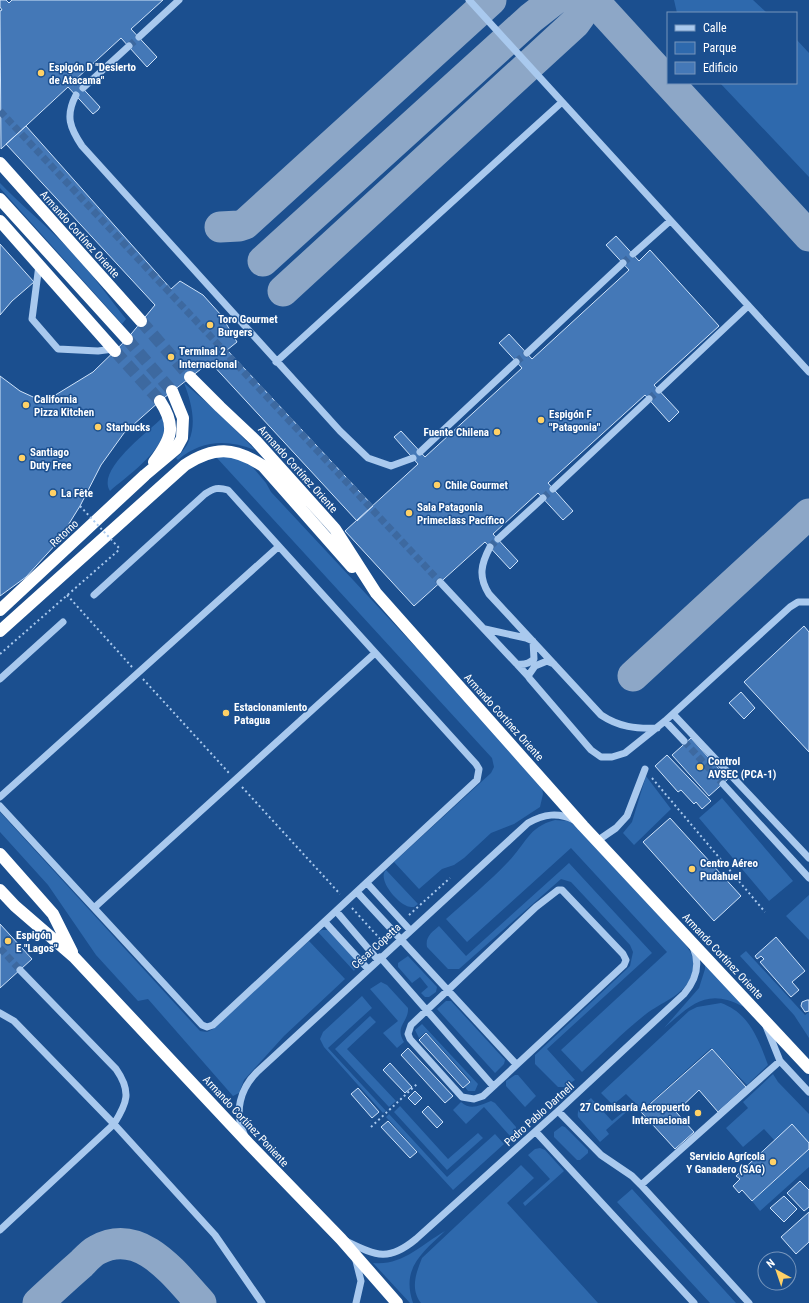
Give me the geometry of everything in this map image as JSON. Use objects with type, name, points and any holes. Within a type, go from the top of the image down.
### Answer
[{"type":"highway","name":"Armando Cortínez Oriente","points":[[0,163],[141,322]]},
{"type":"highway","points":[[0,199],[127,339]]},
{"type":"highway","points":[[0,222],[114,350]]},
{"type":"highway","name":"Armando Cortínez Oriente","points":[[190,377],[256,441],[336,529],[376,593],[597,842],[683,931],[809,1068]]},
{"type":"highway","name":"Retorno","points":[[0,610],[176,449],[182,438],[184,418],[172,390]]},
{"type":"highway","name":"Retorno","points":[[146,475],[166,446],[170,437],[171,423],[166,410],[160,401]]},
{"type":"highway","points":[[0,631],[185,465],[199,456],[220,451],[237,452],[248,456],[263,466],[376,593]]},
{"type":"highway","name":"Armando Cortínez Poniente","points":[[0,854],[53,914],[74,957]]},
{"type":"highway","name":"Armando Cortínez Poniente","points":[[0,890],[15,906],[74,957],[250,1145],[341,1239],[398,1303]]},
{"type":"street","points":[[139,37],[178,0]]},
{"type":"street","points":[[469,0],[809,372]]},
{"type":"street","points":[[83,88],[129,46]]},
{"type":"street","points":[[76,95],[69,115],[72,131],[82,146],[340,431],[368,458],[391,466],[413,458]]},
{"type":"street","points":[[276,362],[562,102]]},
{"type":"street","points":[[633,254],[670,221]]},
{"type":"street","points":[[526,353],[623,263]]},
{"type":"street","points":[[39,265],[32,319],[58,349],[98,351],[114,350]]},
{"type":"street","points":[[659,390],[748,306]]},
{"type":"street","points":[[420,452],[516,362]]},
{"type":"street","points":[[553,489],[649,399]]},
{"type":"street","points":[[0,806],[95,907],[202,1025],[208,1027],[213,1025],[336,912],[477,780],[479,776],[479,769],[476,764],[228,490],[220,487],[212,489],[94,595]]},
{"type":"street","points":[[498,539],[543,498]]},
{"type":"street","points":[[0,797],[278,547]]},
{"type":"street","points":[[490,547],[482,565],[482,581],[485,588],[601,715],[610,721],[629,728],[657,728]]},
{"type":"street","points":[[440,582],[528,676],[592,750],[601,757],[612,757],[625,753],[673,714],[790,606],[798,602],[809,602]]},
{"type":"street","points":[[0,679],[63,622]]},
{"type":"street","points":[[485,629],[517,635],[533,641]]},
{"type":"street","points":[[517,664],[524,665],[534,659],[533,641]]},
{"type":"street","points":[[95,907],[375,653]]},
{"type":"street","points":[[528,676],[531,670],[540,662],[547,661],[554,664]]},
{"type":"street","points":[[673,714],[809,858]]},
{"type":"street","points":[[665,721],[684,741]]},
{"type":"street","points":[[597,842],[616,828],[627,816],[645,769]]},
{"type":"street","points":[[723,784],[809,878]]},
{"type":"street","points":[[755,802],[756,820]]},
{"type":"street","name":"César Copetta","points":[[250,1145],[242,1130],[239,1113],[242,1095],[250,1079],[400,939],[523,828],[534,820],[545,815],[561,815],[583,826]]},
{"type":"street","points":[[756,820],[778,826]]},
{"type":"street","points":[[367,883],[410,930]]},
{"type":"street","points":[[558,890],[562,890],[623,954],[626,960],[624,965],[483,1096],[474,1099],[462,1097],[410,1040],[408,1034],[411,1025],[425,1010],[447,991],[546,898],[558,890]]},
{"type":"street","points":[[357,892],[516,1064]]},
{"type":"street","points":[[336,912],[493,1086]]},
{"type":"street","points":[[325,922],[368,969]]},
{"type":"street","name":"Pedro Pablo Dartnell","points":[[341,1239],[376,1255],[398,1252],[416,1239],[536,1132],[690,987],[697,973],[697,960],[690,942],[683,931]]},
{"type":"street","points":[[0,1230],[114,1124],[124,1108],[126,1090],[123,1078],[116,1069],[20,970]]},
{"type":"street","points":[[0,1012],[14,1021],[114,1124],[215,1235],[262,1303]]},
{"type":"street","points":[[761,1015],[780,1061],[809,1092]]},
{"type":"street","points":[[640,1185],[780,1061]]},
{"type":"street","points":[[558,1111],[601,1155],[632,1176],[748,1303]]},
{"type":"street","points":[[536,1132],[694,1303]]},
{"type":"street","points":[[352,1252],[359,1267],[361,1281],[356,1303]]},
{"type":"path","points":[[0,654],[120,549],[80,506]]},
{"type":"path","points":[[67,595],[382,941],[392,931]]},
{"type":"path","points":[[645,769],[765,912]]},
{"type":"path","points":[[402,922],[450,878]]},
{"type":"path","points":[[371,1127],[417,1084]]},
{"type":"green space","points":[[674,0],[753,0],[766,12],[677,12]]},
{"type":"green space","points":[[797,40],[809,53],[809,177],[721,84],[797,84]]},
{"type":"green space","points":[[0,183],[61,241],[84,266],[126,319],[122,324],[0,188]]},
{"type":"green space","points":[[184,383],[220,414],[255,450],[234,444],[215,443],[196,448],[178,460],[176,458],[184,450],[189,441],[193,422],[188,393]]},
{"type":"green space","points":[[162,418],[164,428],[162,438],[156,449],[147,459],[110,491],[108,482],[110,473],[117,462]]},
{"type":"green space","points":[[223,453],[250,464],[266,483],[271,492],[507,745],[542,787],[543,794],[540,807],[514,824],[491,833],[464,858],[454,865],[442,869],[419,889],[394,862],[491,773],[494,767],[492,758],[217,458],[206,460]]},
{"type":"green space","points":[[646,776],[671,809],[634,845],[623,833],[632,822]]},
{"type":"green space","points":[[722,798],[793,881],[769,901],[699,818]]},
{"type":"green space","points":[[0,812],[200,1031],[207,1032],[213,1029],[309,941],[345,979],[284,1036],[244,1080],[239,1093],[233,1096],[148,999],[138,1001],[96,955],[48,885],[0,832]]},
{"type":"green space","points":[[555,820],[568,821],[576,826],[684,943],[690,951],[693,959],[693,972],[683,989],[638,1021],[582,1072],[561,1050],[667,952],[571,848],[467,942],[446,919],[501,869],[533,832],[546,823]]},
{"type":"green space","points":[[569,863],[652,953],[547,1049],[575,1080],[564,1087],[558,1087],[535,1064],[535,1055],[630,966],[633,952],[630,945],[571,882],[561,879],[459,969],[448,969],[427,947],[427,940],[439,926],[466,956]]},
{"type":"green space","points":[[386,870],[418,904],[414,907],[407,906],[401,903],[393,895],[384,879]]},
{"type":"green space","points":[[809,895],[809,940],[786,916]]},
{"type":"green space","points":[[322,930],[329,930],[356,959],[356,967],[354,971],[318,932]]},
{"type":"green space","points":[[746,951],[805,1015],[809,1012],[809,1038],[794,1015],[740,956]]},
{"type":"green space","points":[[408,956],[437,987],[436,992],[429,997],[425,997],[421,993],[428,987],[420,977],[412,983],[398,967],[398,963]]},
{"type":"green space","points":[[705,958],[744,1007],[720,998],[701,1001],[683,1012],[664,1028],[699,988],[705,969]]},
{"type":"green space","points":[[381,982],[387,985],[408,1008],[408,1013],[401,1028],[401,1037],[404,1042],[397,1048],[383,1033],[398,1021],[370,989]]},
{"type":"green space","points":[[362,996],[372,1008],[328,1048],[386,1111],[383,1113],[324,1047],[320,1039],[323,1032]]},
{"type":"green space","points":[[446,1001],[451,1001],[505,1060],[504,1064],[495,1073],[437,1009]]},
{"type":"green space","points":[[721,1003],[731,1007],[746,1020],[756,1036],[768,1065],[747,1085],[711,1048],[642,1110],[626,1094],[613,1105],[601,1093],[689,1011],[697,1007]]},
{"type":"green space","points":[[370,1016],[376,1022],[347,1049],[396,1101],[389,1107],[335,1049]]},
{"type":"green space","points":[[422,1024],[478,1084],[475,1091],[468,1091],[465,1087],[471,1081],[426,1032],[419,1038],[415,1030]]},
{"type":"green space","points":[[773,1074],[778,1082],[809,1114],[809,1143],[792,1125],[775,1141],[764,1129],[743,1147],[726,1128],[748,1108],[743,1102]]},
{"type":"green space","points":[[515,1075],[518,1075],[536,1096],[525,1107],[506,1086],[506,1081]]},
{"type":"green space","points":[[591,1098],[612,1121],[631,1106],[632,1107],[606,1130],[609,1134],[600,1142],[578,1117],[578,1111],[580,1108]]},
{"type":"green space","points":[[491,1101],[495,1103],[516,1127],[515,1134],[511,1137],[484,1107],[466,1124],[453,1110],[461,1102],[472,1107]]},
{"type":"green space","points":[[400,1106],[448,1159],[478,1133],[483,1138],[447,1170],[394,1112]]},
{"type":"green space","points":[[389,1114],[447,1177],[495,1134],[504,1144],[453,1190],[386,1117]]},
{"type":"green space","points":[[562,1126],[565,1127],[588,1150],[588,1153],[580,1160],[577,1160],[554,1137],[554,1132]]},
{"type":"green space","points":[[540,1148],[545,1150],[564,1171],[525,1206],[523,1203],[550,1179],[528,1155],[535,1149]]},
{"type":"green space","points":[[809,1149],[809,1167],[760,1211],[752,1201]]},
{"type":"green space","points":[[521,1165],[534,1178],[507,1203],[598,1303],[421,1303],[416,1292],[415,1281],[422,1258]]},
{"type":"green space","points":[[632,1189],[736,1303],[710,1303],[617,1202]]},
{"type":"green space","points":[[445,1231],[416,1262],[410,1280],[410,1291],[413,1303],[410,1303],[373,1263],[383,1263],[402,1258]]},
{"type":"building","name":"Espigón D \"Desierto de Atacama\"","points":[[0,0],[6,0],[9,3],[12,0],[163,0],[131,29],[157,57],[147,67],[121,38],[75,80],[100,107],[98,110],[93,114],[68,87],[1,149],[0,11],[2,10],[0,7]]},
{"type":"building","name":"Terminal 2 Internacional","points":[[26,126],[171,289],[180,281],[203,295],[221,315],[237,342],[227,350],[373,506],[357,521],[210,362],[160,401],[124,433],[101,465],[80,506],[57,543],[26,577],[0,596],[0,376],[20,391],[44,402],[93,372],[127,339],[155,305],[6,144]]},
{"type":"building","name":"Espigón F \"Patagonia\"","points":[[616,236],[639,261],[650,250],[719,326],[654,385],[679,412],[669,422],[645,395],[548,483],[573,511],[563,520],[538,493],[493,534],[518,561],[510,569],[485,542],[414,606],[345,531],[418,464],[394,437],[401,431],[425,457],[522,368],[499,343],[509,334],[532,359],[629,270],[606,245]]},
{"type":"building","points":[[0,244],[34,282],[12,301],[0,315]]},
{"type":"building","points":[[804,626],[809,632],[809,752],[744,682]]},
{"type":"building","points":[[741,692],[755,708],[744,719],[729,703]]},
{"type":"building","name":"Control AVSEC (PCA-1)","points":[[691,738],[728,779],[709,796],[672,755]]},
{"type":"building","points":[[667,755],[711,801],[702,809],[696,802],[694,804],[681,790],[678,792],[655,766]]},
{"type":"building","name":"Centro Aéreo Pudahuel","points":[[670,818],[741,896],[714,921],[643,842]]},
{"type":"building","name":"Espigón E \"Lagos\"","points":[[0,924],[32,959],[0,988]]},
{"type":"building","points":[[776,937],[805,971],[792,982],[799,990],[791,997],[760,962],[764,959],[761,956],[757,959],[755,956]]},
{"type":"building","points":[[809,1000],[809,1011],[805,1012],[801,1006],[802,1002]]},
{"type":"building","points":[[426,1033],[470,1082],[463,1088],[419,1040]]},
{"type":"building","points":[[408,1048],[453,1096],[445,1103],[401,1055]]},
{"type":"building","points":[[712,1049],[746,1087],[718,1112],[699,1090],[676,1112],[694,1132],[675,1149],[641,1112]]},
{"type":"building","points":[[390,1063],[412,1087],[405,1093],[383,1070]]},
{"type":"building","points":[[358,1088],[379,1112],[372,1118],[351,1094]]},
{"type":"building","points":[[415,1091],[422,1098],[415,1105],[408,1098]]},
{"type":"building","points":[[428,1106],[443,1122],[437,1128],[422,1112]]},
{"type":"building","points":[[388,1121],[417,1152],[410,1158],[381,1127]]},
{"type":"building","name":"Servicio Agrícola Y Ganadero (SAG)","points":[[792,1124],[809,1143],[809,1149],[752,1201],[742,1190],[739,1193],[733,1186],[740,1179],[736,1176]]},
{"type":"building","points":[[800,1181],[809,1190],[809,1207],[804,1211],[787,1193]]},
{"type":"building","points":[[784,1196],[797,1209],[784,1222],[770,1208]]},
{"type":"building","points":[[809,1212],[809,1242],[797,1253],[797,1251],[793,1251],[781,1237]]},
{"type":"taxiway","points":[[220,227],[239,226],[245,224],[491,0]]},
{"type":"taxiway","points":[[263,261],[531,18],[554,0]]},
{"type":"taxiway","points":[[283,291],[575,23],[580,16],[584,0]]},
{"type":"taxiway","points":[[593,0],[667,81]]},
{"type":"taxiway","points":[[670,84],[809,236]]},
{"type":"taxiway","points":[[633,676],[809,514]]},
{"type":"taxiway","points":[[38,1303],[95,1251],[113,1244],[128,1244],[142,1249],[156,1257],[201,1303]]},
{"type":"tunnel","points":[[129,46],[139,37]]},
{"type":"tunnel","points":[[0,111],[440,582]]},
{"type":"tunnel","points":[[623,263],[633,254]]},
{"type":"tunnel","points":[[141,321],[190,377]]},
{"type":"tunnel","points":[[127,339],[172,391]]},
{"type":"tunnel","points":[[115,351],[160,401]]},
{"type":"tunnel","points":[[516,362],[527,353]]},
{"type":"tunnel","points":[[649,399],[659,390]]},
{"type":"tunnel","points":[[543,498],[553,489]]},
{"type":"tunnel","points":[[490,547],[498,539]]},
{"type":"tunnel","points":[[684,741],[723,784]]},
{"type":"tunnel","points":[[0,948],[20,970]]},
{"type":"place","name":"Espigón D \"Desierto de Atacama\"","points":[[41,73]]},
{"type":"place","name":"Toro Gourmet Burgers","points":[[210,325]]},
{"type":"place","name":"Terminal 2 Internacional","points":[[171,357]]},
{"type":"place","name":"California Pizza Kitchen","points":[[26,405]]},
{"type":"place","name":"Espigón F \"Patagonia\"","points":[[541,420]]},
{"type":"place","name":"Starbucks","points":[[98,427]]},
{"type":"place","name":"Fuente Chilena","points":[[497,432]]},
{"type":"place","name":"Santiago Duty Free","points":[[22,458]]},
{"type":"place","name":"Chile Gourmet","points":[[437,485]]},
{"type":"place","name":"La Fête","points":[[53,493]]},
{"type":"place","name":"Sala Patagonia Primeclass Pacífico","points":[[409,513]]},
{"type":"place","name":"Estacionamiento Patagua","points":[[226,713]]},
{"type":"place","name":"Control AVSEC (PCA-1)","points":[[700,767]]},
{"type":"place","name":"Centro Aéreo Pudahuel","points":[[692,869]]},
{"type":"place","name":"Espigón E \"Lagos\"","points":[[8,941]]},
{"type":"place","name":"27 Comisaría Aeropuerto Internacional","points":[[698,1113]]},
{"type":"place","name":"Servicio Agrícola Y Ganadero (SAG)","points":[[773,1162]]}]
